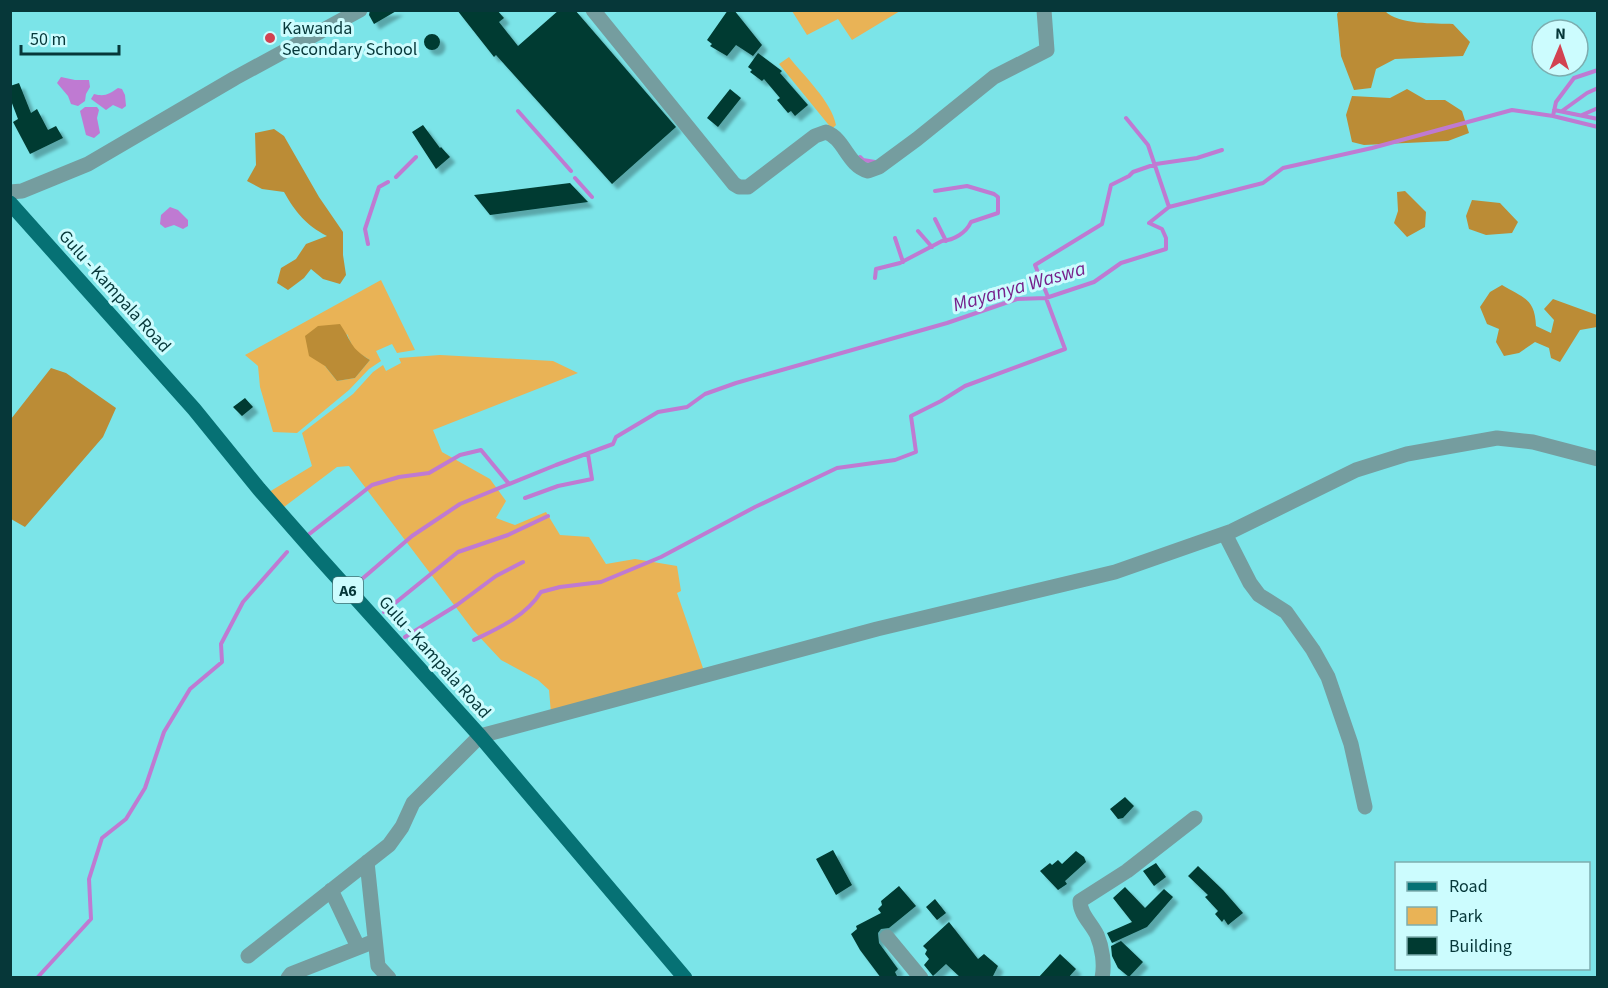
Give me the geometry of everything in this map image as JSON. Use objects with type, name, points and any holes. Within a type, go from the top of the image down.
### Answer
[{"type":"main road","name":"Gulu - Kampala Road","points":[[10,202],[194,408],[259,489],[303,539],[480,736],[685,978]]},
{"type":"street","points":[[10,192],[22,191],[88,164],[235,78],[360,10]]},
{"type":"street","points":[[593,10],[734,184],[744,188],[815,135],[826,132],[836,137],[852,161],[860,168],[868,171],[879,167],[994,77],[1047,50],[1044,10]]},
{"type":"street","points":[[248,956],[389,845],[402,827],[413,802],[480,736],[877,629],[1115,572],[1225,534],[1356,470],[1407,454],[1497,438],[1533,442],[1598,459]]},
{"type":"street","points":[[1225,534],[1250,584],[1259,595],[1286,612],[1313,650],[1328,677],[1351,744],[1365,807]]},
{"type":"street","points":[[1102,978],[1102,956],[1097,936],[1086,918],[1080,901],[1128,872],[1195,818]]},
{"type":"street","points":[[367,862],[378,966],[389,978]]},
{"type":"street","points":[[331,890],[358,947]]},
{"type":"street","points":[[887,937],[921,978]]},
{"type":"street","points":[[288,978],[291,974],[375,941]]},
{"type":"green space","points":[[792,11],[900,11],[852,40],[838,19],[807,35]]},
{"type":"green space","points":[[789,57],[829,107],[836,125],[832,129],[779,64]]},
{"type":"green space","points":[[381,280],[415,350],[397,353],[392,344],[376,351],[381,361],[297,433],[273,432],[260,387],[258,366],[245,355]],"holes":[[[347,334],[354,350],[370,360],[355,378],[337,381],[325,366]]]},
{"type":"green space","points":[[440,355],[553,361],[578,373],[433,430],[442,452],[490,479],[506,501],[496,518],[515,525],[546,512],[560,535],[589,537],[606,564],[635,559],[677,566],[681,591],[677,593],[704,671],[551,713],[549,690],[538,680],[501,660],[473,630],[349,466],[337,467],[284,507],[269,492],[312,466],[302,433],[353,394],[373,372],[383,365],[386,371],[401,363],[399,358]]},
{"type":"shaded area","points":[[1339,11],[1385,11],[1391,16],[1407,21],[1453,24],[1470,42],[1463,56],[1395,59],[1376,69],[1371,88],[1354,90],[1341,56],[1337,14]]},
{"type":"shaded area","points":[[61,77],[89,80],[90,87],[85,101],[78,106],[71,104],[68,96],[57,83]]},
{"type":"shaded area","points":[[118,88],[122,89],[125,95],[126,106],[122,109],[113,105],[106,110],[91,99],[94,94],[107,94]]},
{"type":"shaded area","points":[[1407,89],[1426,100],[1445,100],[1462,111],[1469,133],[1448,141],[1364,145],[1352,142],[1346,115],[1352,96],[1390,98]]},
{"type":"shaded area","points":[[85,107],[97,107],[99,110],[97,118],[100,133],[94,138],[86,135],[80,111]]},
{"type":"shaded area","points":[[274,129],[284,136],[319,197],[343,232],[346,275],[340,284],[323,279],[311,269],[304,278],[288,290],[277,283],[281,268],[296,259],[306,244],[327,236],[302,218],[284,192],[262,189],[247,181],[256,165],[255,133]]},
{"type":"shaded area","points":[[1405,191],[1426,212],[1425,227],[1407,237],[1394,223],[1398,211],[1397,192]]},
{"type":"shaded area","points":[[1472,200],[1500,203],[1518,222],[1512,233],[1486,235],[1469,229],[1466,216]]},
{"type":"shaded area","points":[[170,207],[178,210],[188,220],[188,226],[183,229],[174,225],[165,228],[160,224],[161,215]]},
{"type":"shaded area","points":[[1502,285],[1527,300],[1533,310],[1536,326],[1551,333],[1554,320],[1544,309],[1553,299],[1597,315],[1597,327],[1580,330],[1560,362],[1551,358],[1549,348],[1535,342],[1519,353],[1504,356],[1496,342],[1499,329],[1487,324],[1480,307],[1490,292]]},
{"type":"shaded area","points":[[340,324],[355,348],[370,360],[355,378],[337,381],[325,366],[309,356],[305,336],[318,326]]},
{"type":"shaded area","points":[[51,368],[66,373],[116,408],[103,437],[25,527],[11,519],[11,419]]},
{"type":"building","points":[[370,10],[398,10],[374,24],[369,15]]},
{"type":"building","points":[[457,10],[497,10],[504,18],[499,22],[518,46],[559,10],[575,10],[676,127],[612,184],[496,55],[494,57]]},
{"type":"building","points":[[728,10],[734,10],[762,45],[753,56],[736,45],[727,56],[710,46],[712,44],[707,40]]},
{"type":"building","points":[[429,34],[435,34],[440,42],[438,48],[429,50],[424,45],[424,39]]},
{"type":"building","points":[[758,53],[782,71],[780,73],[808,105],[795,116],[791,111],[788,113],[777,100],[780,98],[764,79],[762,81],[750,72],[752,70],[748,67]]},
{"type":"building","points":[[19,83],[31,113],[37,109],[48,130],[56,126],[63,138],[30,154],[13,122],[18,119],[10,98],[10,86]]},
{"type":"building","points":[[730,89],[741,98],[718,127],[707,118]]},
{"type":"building","points":[[423,125],[440,148],[450,157],[436,169],[412,132]]},
{"type":"building","points":[[570,183],[588,202],[490,215],[474,195]]},
{"type":"building","points":[[245,398],[253,407],[242,416],[233,407]]},
{"type":"building","points":[[1125,797],[1134,806],[1123,818],[1118,819],[1110,809]]},
{"type":"building","points":[[833,850],[852,885],[836,895],[816,859]]},
{"type":"building","points":[[1076,851],[1084,857],[1086,862],[1065,881],[1067,884],[1058,890],[1040,871],[1058,860],[1062,864]]},
{"type":"building","points":[[1156,863],[1166,877],[1154,886],[1143,871]]},
{"type":"building","points":[[1198,866],[1243,913],[1228,925],[1224,919],[1222,922],[1215,914],[1218,911],[1205,897],[1208,895],[1188,876]]},
{"type":"building","points":[[899,886],[916,906],[889,928],[881,929],[878,933],[879,943],[898,969],[895,972],[898,978],[881,978],[851,934],[857,929],[856,926],[881,913],[878,909],[882,905],[881,901]]},
{"type":"building","points":[[1125,887],[1145,908],[1164,889],[1173,897],[1147,927],[1112,943],[1107,933],[1132,922],[1113,898]]},
{"type":"building","points":[[935,899],[946,913],[937,920],[926,907]]},
{"type":"building","points":[[949,922],[978,959],[984,954],[998,966],[992,978],[961,978],[946,964],[933,976],[924,965],[929,959],[925,954],[927,950],[923,946]]},
{"type":"building","points":[[1121,941],[1143,962],[1129,977],[1118,968],[1112,956],[1111,946]]},
{"type":"building","points":[[1060,954],[1076,969],[1068,978],[1038,978]]},
{"type":"waterway","points":[[1553,116],[1556,102],[1574,78],[1598,70]]},
{"type":"waterway","points":[[1562,111],[1598,88]]},
{"type":"waterway","points":[[1582,115],[1598,108]]},
{"type":"waterway","name":"Mayanya Waswa","points":[[362,579],[412,536],[460,504],[613,444],[616,437],[658,412],[687,407],[705,394],[736,383],[947,323],[1017,299],[1046,298],[1094,282],[1121,263],[1166,249],[1166,238],[1162,229],[1149,223],[1169,207],[1263,183],[1283,168],[1372,148],[1512,110],[1553,116],[1598,127]]},
{"type":"waterway","points":[[1554,110],[1598,119]]},
{"type":"waterway","points":[[518,111],[571,171]]},
{"type":"waterway","points":[[1126,118],[1148,145],[1169,207]]},
{"type":"waterway","points":[[1048,297],[1035,265],[1102,224],[1111,185],[1133,172],[1156,164],[1197,158],[1222,150]]},
{"type":"waterway","points":[[396,177],[416,157]]},
{"type":"waterway","points":[[860,157],[863,160],[875,162]]},
{"type":"waterway","points":[[575,178],[592,197]]},
{"type":"waterway","points":[[368,244],[365,229],[379,187],[388,182]]},
{"type":"waterway","points":[[875,278],[876,269],[900,263],[942,241],[959,235],[971,222],[998,213],[998,197],[994,194],[967,186],[935,191]]},
{"type":"waterway","points":[[935,219],[946,241]]},
{"type":"waterway","points":[[918,231],[932,247]]},
{"type":"waterway","points":[[895,238],[903,262]]},
{"type":"waterway","points":[[474,640],[520,615],[541,592],[560,587],[601,582],[661,557],[755,507],[837,468],[895,460],[916,452],[911,416],[965,386],[1065,349],[1046,298]]},
{"type":"waterway","name":"Mayanya Waswa","points":[[308,535],[372,485],[399,477],[429,473],[460,455],[481,450],[509,484]]},
{"type":"waterway","points":[[525,498],[558,486],[592,479],[588,454]]},
{"type":"waterway","points":[[384,612],[458,552],[508,535],[548,516]]},
{"type":"waterway","name":"Mayanya Waswa","points":[[37,978],[91,919],[89,879],[102,838],[126,819],[145,788],[164,732],[190,689],[222,662],[221,644],[243,602],[287,552]]},
{"type":"waterway","points":[[405,637],[457,605],[496,576],[523,562]]},
{"type":"place","name":"Kawanda Secondary School","points":[[270,38]]}]
